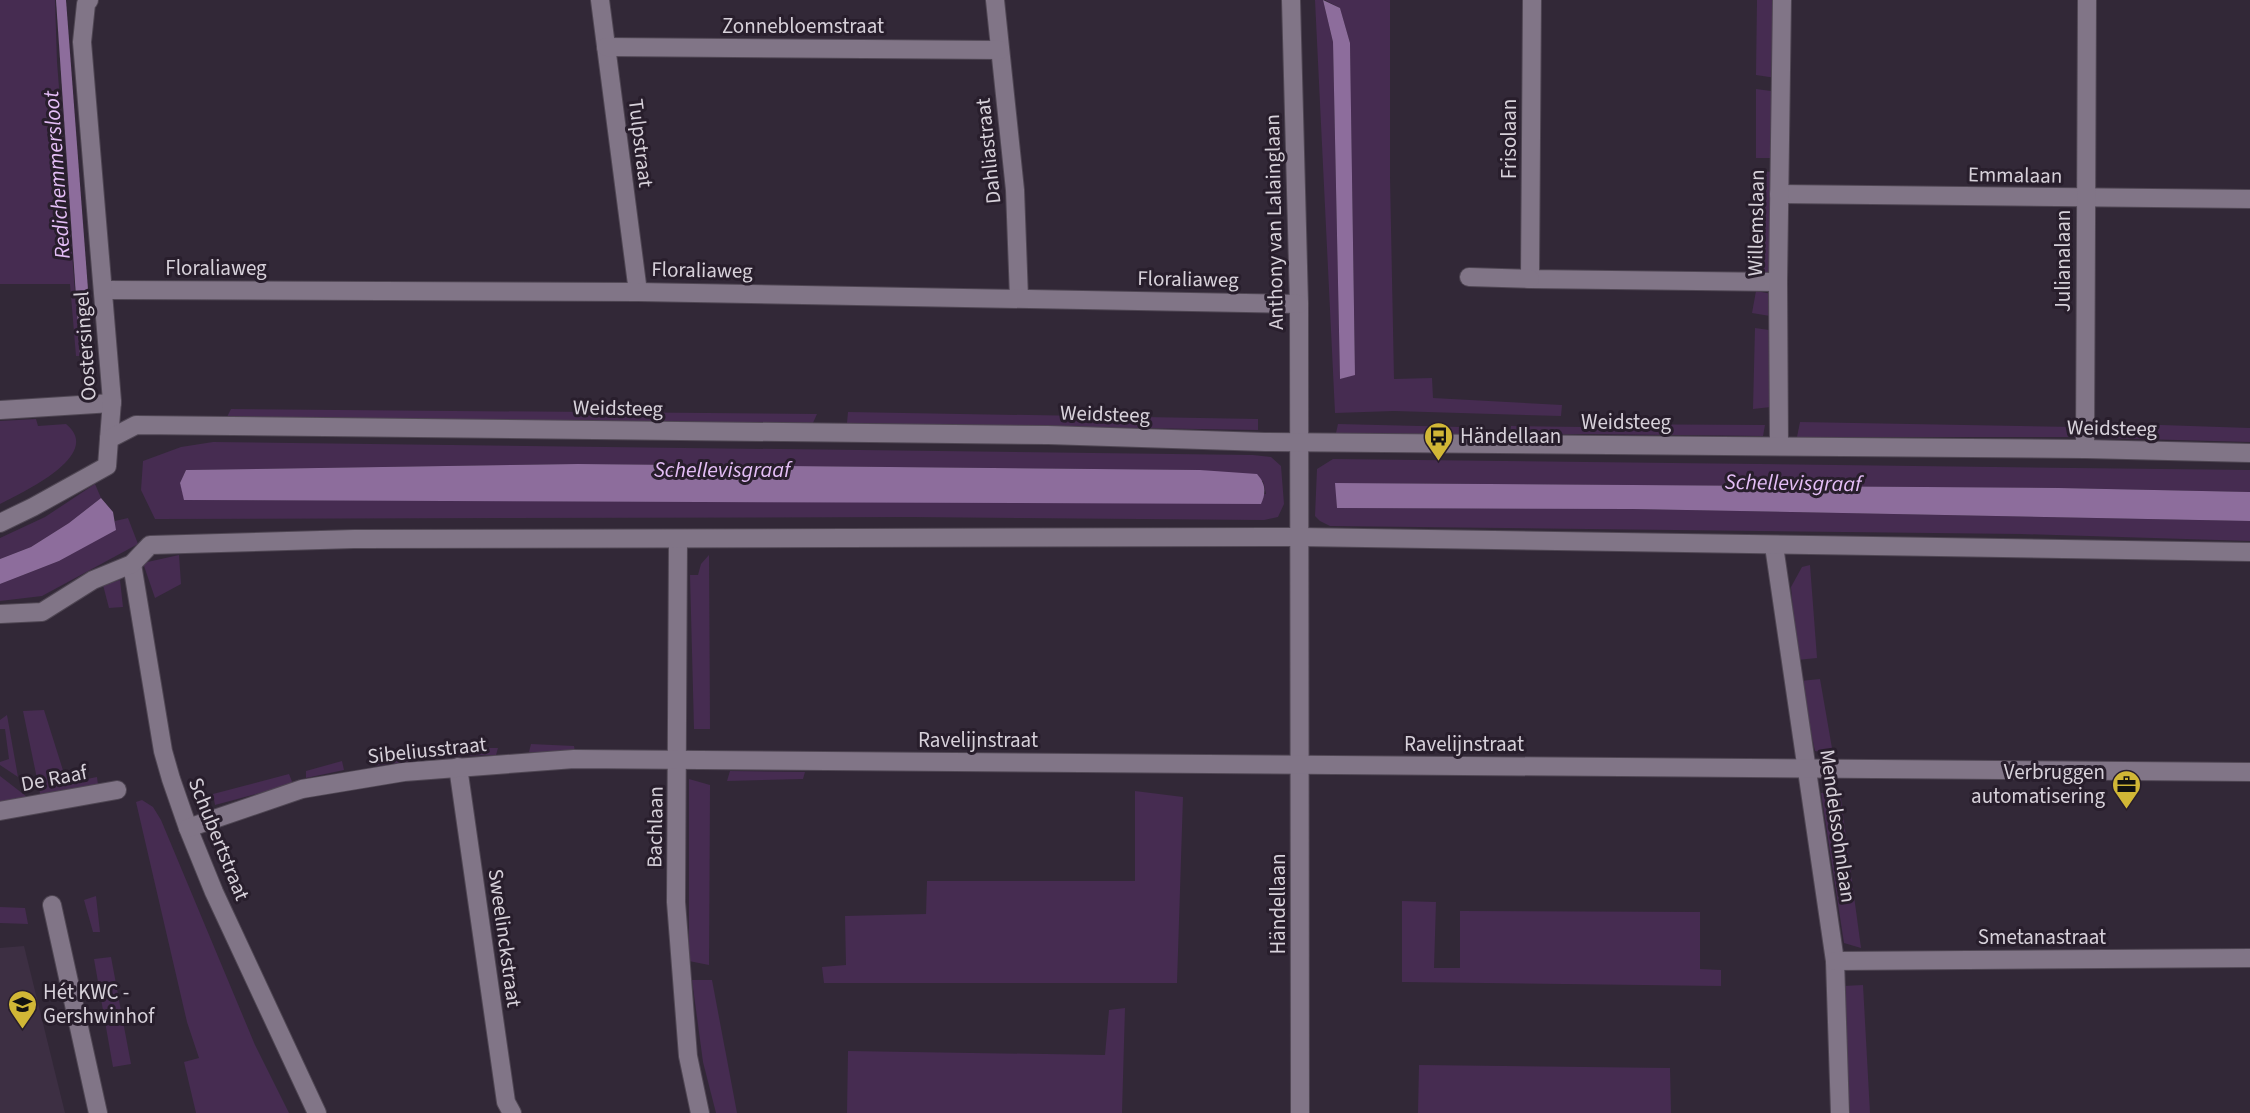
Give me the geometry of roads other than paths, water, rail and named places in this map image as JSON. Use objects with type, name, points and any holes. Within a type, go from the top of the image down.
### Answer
[{"type":"street","name":"Oostersingel","points":[[89,0],[86,4],[82,42],[112,403],[109,439]]},
{"type":"street","name":"Tulpstraat","points":[[600,0],[638,292]]},
{"type":"street","name":"Dahliastraat","points":[[995,0],[1015,190],[1019,298]]},
{"type":"street","name":"Anthony van Lalainglaan","points":[[1291,0],[1299,304],[1300,442]]},
{"type":"street","name":"Frisolaan","points":[[1530,279],[1533,0]]},
{"type":"street","name":"Willemslaan","points":[[1779,446],[1778,282],[1782,0]]},
{"type":"street","name":"Julianalaan","points":[[2085,449],[2087,0]]},
{"type":"street","name":"Zonnebloemstraat","points":[[606,47],[1000,50]]},
{"type":"street","name":"Emmalaan","points":[[1779,194],[2250,199]]},
{"type":"street","points":[[1469,277],[1778,282]]},
{"type":"street","name":"Floraliaweg","points":[[104,291],[638,292],[1299,304]]},
{"type":"street","points":[[0,410],[112,403]]},
{"type":"street","name":"Weidsteeg","points":[[109,439],[136,425],[1048,435],[1300,442],[2085,449],[2250,453]]},
{"type":"street","points":[[0,523],[107,466],[109,439]]},
{"type":"street","name":"Händellaan","points":[[1300,442],[1300,1113]]},
{"type":"street","points":[[0,614],[42,612],[93,580],[132,564],[150,545],[354,539],[1300,537],[2250,552]]},
{"type":"street","name":"Bachlaan","points":[[678,540],[676,902],[688,1056],[700,1113]]},
{"type":"street","name":"Mendelssohnlaan","points":[[1774,546],[1835,961],[1840,1113]]},
{"type":"street","name":"Schubertstraat","points":[[132,564],[164,751],[171,779],[214,892],[317,1113]]},
{"type":"street","name":"Sibeliusstraat","points":[[188,828],[302,789],[404,772],[574,759],[678,760]]},
{"type":"street","name":"Ravelijnstraat","points":[[678,760],[2250,772]]},
{"type":"street","name":"Sweelinckstraat","points":[[458,767],[504,1091],[506,1102],[512,1113]]},
{"type":"street","name":"De Raaf","points":[[0,811],[117,790]]},
{"type":"street","points":[[51,905],[98,1113]]},
{"type":"street","name":"Smetanastraat","points":[[1835,961],[2250,958]]},
{"type":"water","points":[[56,0],[66,0],[93,355],[80,356]]},
{"type":"water","points":[[1323,0],[1340,8],[1350,43],[1355,375],[1340,379],[1333,42]]},
{"type":"water","name":"Schellevisgraaf","points":[[578,464],[1200,470],[1257,474],[1264,485],[1264,496],[1261,504],[184,500],[180,483],[186,470]]},
{"type":"water","points":[[1335,483],[2059,488],[2250,492],[2250,521],[1632,509],[1337,508]]},
{"type":"water","points":[[101,498],[113,512],[116,530],[59,561],[0,584],[0,559],[31,547],[69,523]]},
{"type":"place","name":"Händellaan","points":[[1439,462]]},
{"type":"place","name":"Verbruggen automatisering","points":[[2126,810]]},
{"type":"place","name":"Hét KWC - Gershwinhof","points":[[22,1030]]},
{"type":"water label","name":"Redichemmersloot","points":[[56,175]]}]
